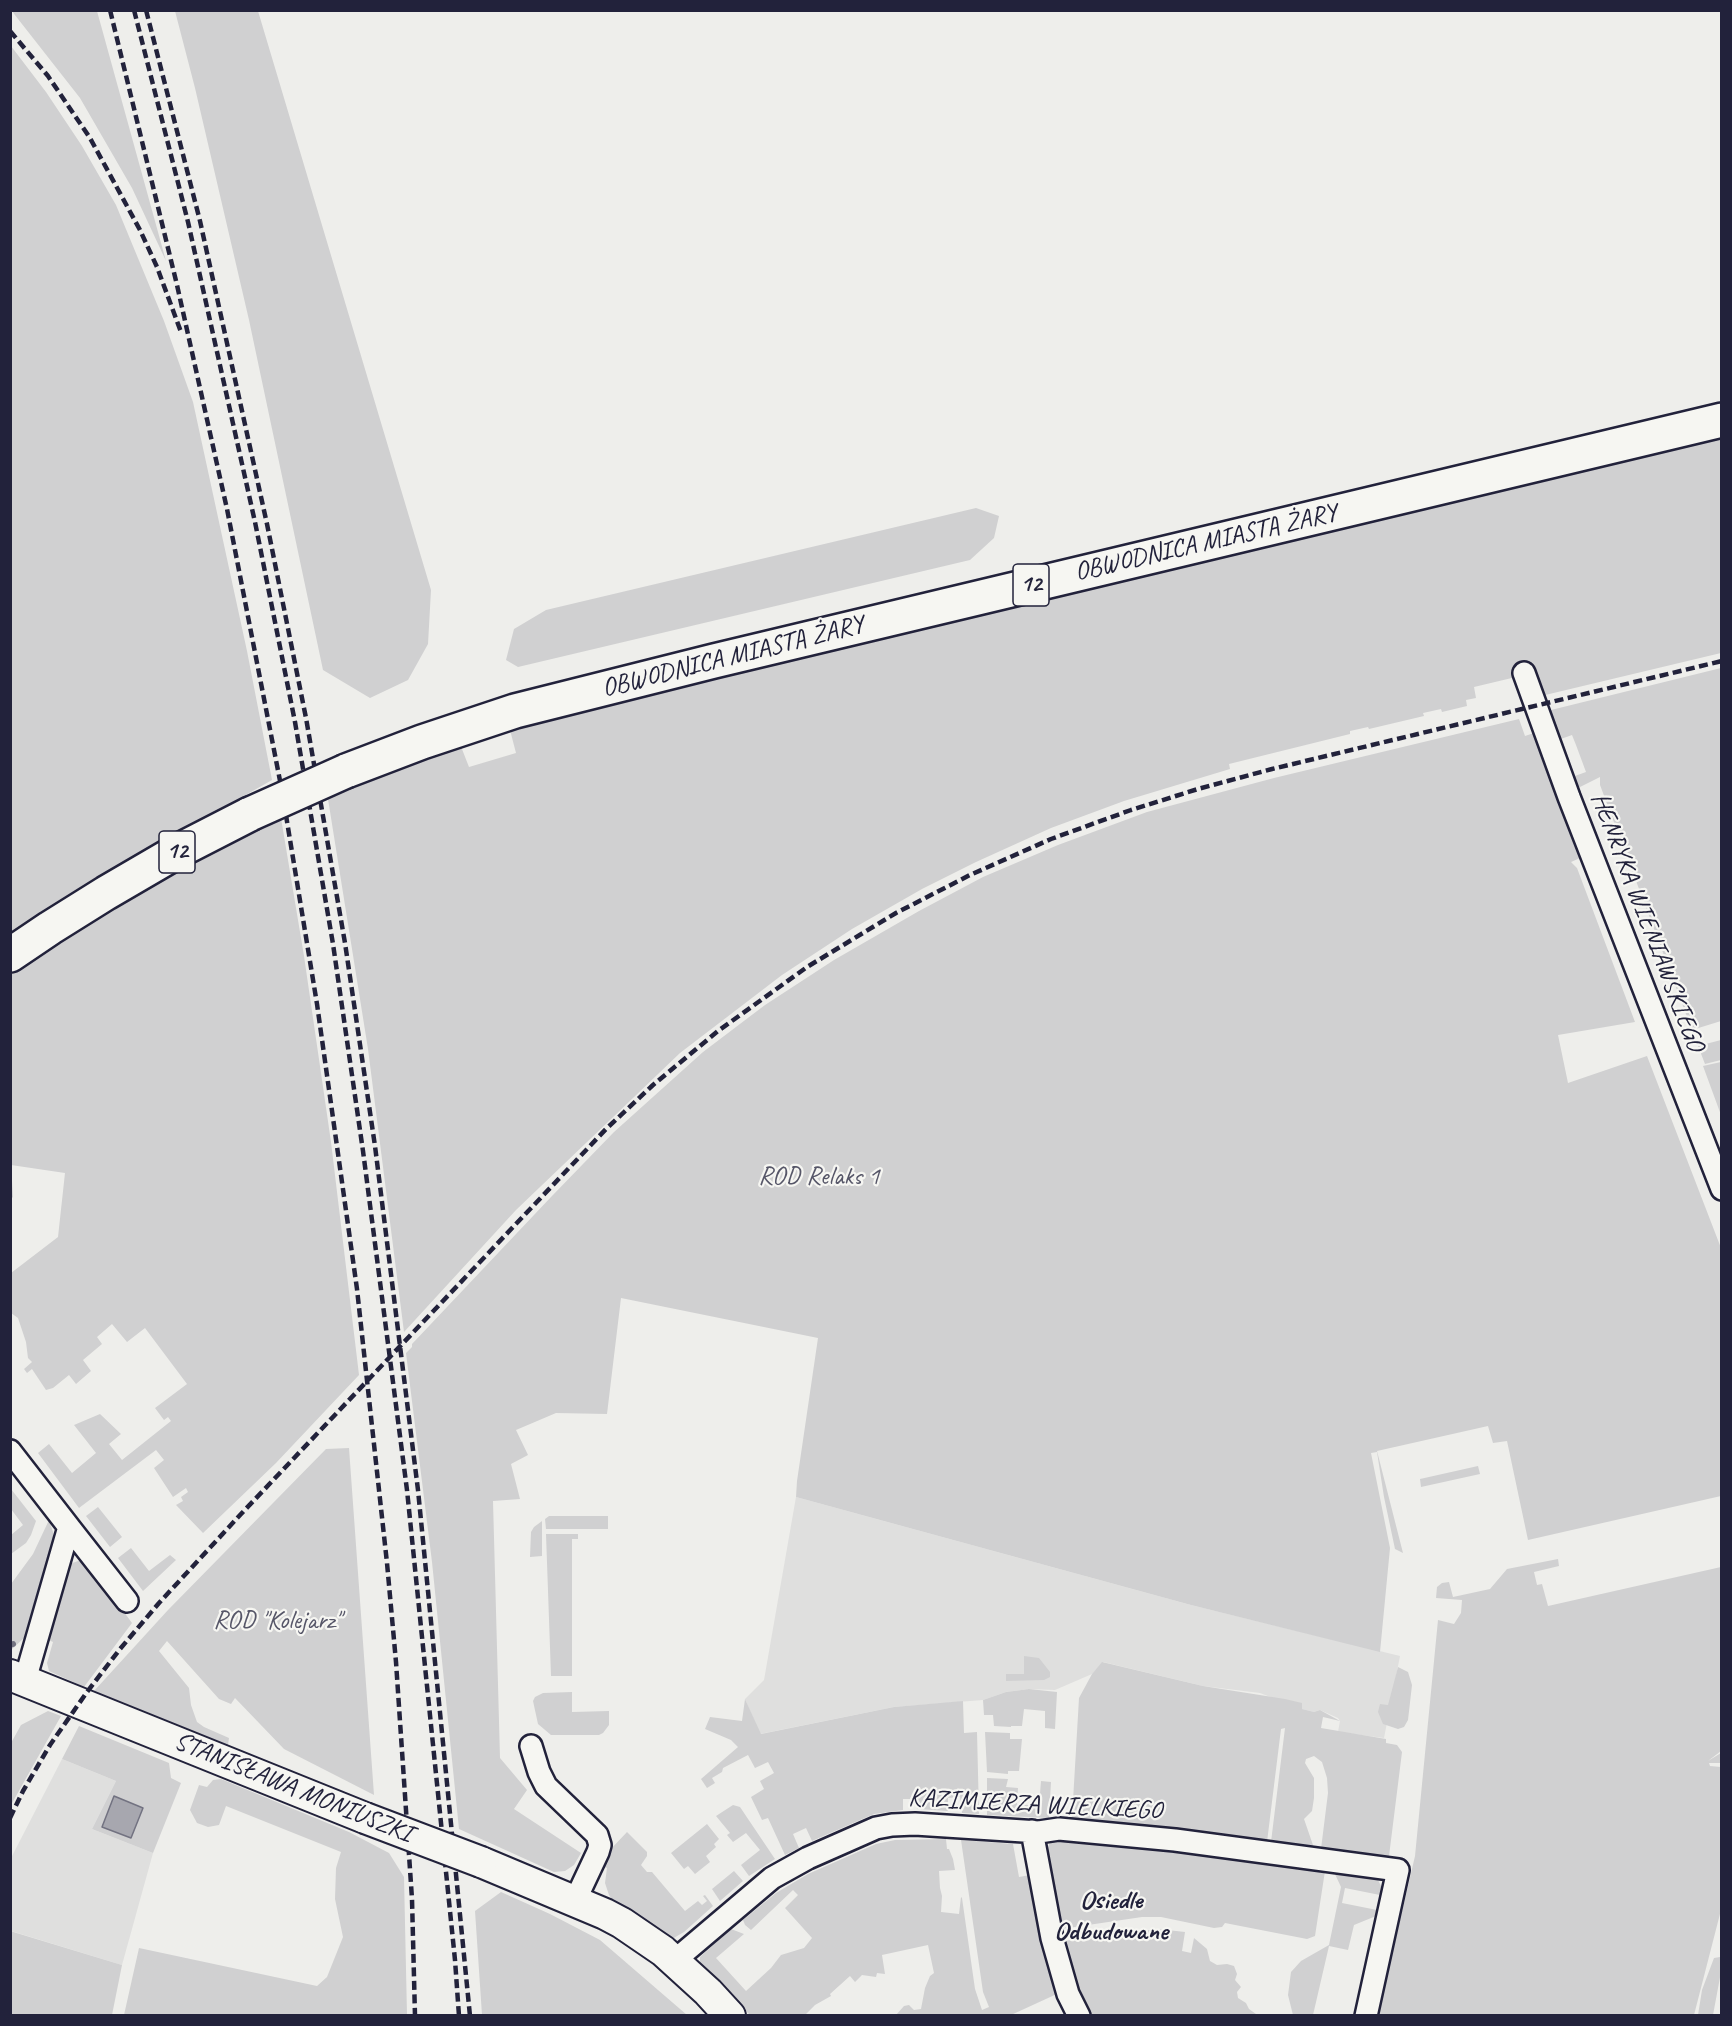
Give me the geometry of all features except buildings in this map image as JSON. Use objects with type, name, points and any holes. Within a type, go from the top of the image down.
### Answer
[{"type":"main road","name":"OBWODNICA MIASTA ŻARY","points":[[10,955],[50,927],[106,893],[178,851],[250,814],[346,771],[422,742],[515,711],[726,658],[1722,420]]},
{"type":"street","name":"HENRYKA WIENIAWSKIEGO","points":[[1524,673],[1569,797],[1722,1189]]},
{"type":"street","points":[[10,1451],[127,1601]]},
{"type":"street","points":[[18,1678],[69,1527]]},
{"type":"street","name":"STANISŁAWA MONIUSZKI","points":[[18,1678],[365,1818],[481,1862],[604,1914],[622,1923],[674,1961],[730,2016]]},
{"type":"street","points":[[531,1746],[538,1772],[546,1786],[597,1835],[600,1845],[574,1903]]},
{"type":"street","name":"KAZIMIERZA WIELKIEGO","points":[[674,1961],[772,1878],[808,1858],[869,1831],[892,1825],[915,1824],[1032,1831],[1059,1829],[1175,1840],[1398,1870],[1366,2016]]},
{"type":"street","points":[[1032,1831],[1059,1963],[1068,1994],[1079,2016]]},
{"type":"street","name":"STANISŁAWA MONIUSZKI","points":[[574,1903],[650,1960],[707,2016]]},
{"type":"shaded area","points":[[796,1497],[1191,1605],[1400,1656],[1384,1738],[1338,1732],[1340,1721],[1338,1718],[1320,1710],[1314,1712],[1302,1709],[1260,1693],[1203,1686],[1103,1662],[1092,1674],[1055,1690],[1029,1689],[1006,1692],[983,1700],[894,1707],[760,1734],[745,1699],[764,1680]]},
{"type":"shaded area","points":[[62,1759],[116,1781],[92,1829],[153,1853],[122,1965],[11,1931],[10,1860]]},
{"type":"shaded area","points":[[114,1796],[143,1808],[131,1838],[102,1827]]},
{"type":"green space","points":[[11,10],[97,11],[166,261],[132,188],[80,98]]},
{"type":"green space","points":[[175,11],[258,11],[431,590],[428,644],[408,680],[370,698],[323,670],[249,320]]},
{"type":"green space","points":[[11,46],[46,92],[82,146],[116,205],[164,321],[193,402],[247,651],[272,780],[100,878],[11,937]]},
{"type":"green space","points":[[1721,438],[1721,653],[1541,696],[1516,677],[1474,687],[1476,698],[1466,700],[1467,706],[1442,712],[1441,709],[1423,713],[1424,716],[1369,729],[1368,727],[1350,731],[1350,734],[1229,764],[1230,769],[1124,801],[1051,828],[922,889],[852,929],[782,975],[680,1053],[516,1210],[404,1332],[368,1049],[328,799],[359,784],[460,744],[469,767],[516,753],[510,730],[622,700],[1501,488]]},
{"type":"green space","points":[[976,508],[999,516],[994,538],[970,560],[518,667],[506,660],[514,629],[546,610]]},
{"type":"green space","points":[[1721,668],[1721,1021],[1692,1030],[1600,785],[1600,777],[1580,787],[1576,786],[1572,777],[1586,772],[1576,745],[1572,735],[1558,740],[1547,711]]},
{"type":"green space","name":"ROD Relaks 1","points":[[1519,719],[1525,736],[1537,732],[1583,853],[1580,858],[1571,862],[1577,868],[1635,1022],[1558,1035],[1568,1083],[1647,1056],[1721,1248],[1721,1496],[1528,1540],[1507,1441],[1493,1443],[1488,1426],[1377,1451],[1403,1553],[1395,1549],[1377,1452],[1371,1453],[1390,1548],[1380,1652],[1191,1605],[796,1497],[818,1338],[621,1298],[607,1414],[556,1413],[516,1430],[528,1455],[511,1464],[520,1499],[493,1501],[500,1758],[527,1790],[514,1809],[581,1853],[574,1865],[565,1871],[554,1872],[459,1829],[432,1562],[406,1353],[551,1197],[614,1132],[703,1052],[765,1005],[834,960],[983,877],[1058,845],[1147,812],[1274,778]]},
{"type":"green space","points":[[281,818],[331,1142],[359,1375],[276,1463],[203,1533],[176,1505],[183,1501],[181,1497],[188,1492],[186,1488],[173,1497],[154,1468],[164,1460],[156,1450],[79,1508],[38,1453],[49,1444],[72,1473],[96,1453],[74,1425],[100,1414],[121,1434],[109,1444],[122,1460],[171,1421],[168,1417],[164,1420],[155,1408],[187,1384],[145,1328],[127,1342],[112,1324],[97,1337],[102,1344],[83,1360],[91,1371],[76,1384],[69,1375],[53,1388],[46,1390],[32,1369],[27,1373],[24,1369],[32,1362],[28,1358],[26,1342],[18,1318],[11,1313],[11,1273],[58,1237],[65,1173],[11,1165],[11,967],[152,877]]},
{"type":"green space","points":[[1721,1040],[1721,1060],[1705,1064],[1698,1046]]},
{"type":"green space","points":[[1722,1062],[1721,1115],[1703,1066]]},
{"type":"green space","points":[[11,1165],[13,1197],[11,1199]]},
{"type":"green space","name":"ROD \"Kolejarz\"","points":[[349,1448],[374,1795],[284,1749],[235,1698],[231,1704],[219,1699],[167,1641],[159,1651],[189,1688],[191,1705],[197,1722],[229,1738],[228,1745],[94,1691],[168,1610],[326,1449]]},
{"type":"green space","points":[[1478,1466],[1480,1474],[1421,1487],[1420,1479]]},
{"type":"green space","points":[[11,1489],[36,1521],[26,1543],[11,1554],[11,1535],[23,1525],[11,1509]]},
{"type":"green space","points":[[98,1507],[122,1537],[110,1547],[86,1516]]},
{"type":"green space","points":[[549,1516],[608,1516],[608,1529],[546,1529],[545,1519]]},
{"type":"green space","points":[[49,1520],[53,1538],[24,1638],[11,1650],[11,1584],[33,1554]]},
{"type":"green space","points":[[542,1521],[542,1556],[530,1557],[531,1532]]},
{"type":"green space","points":[[546,1534],[578,1534],[578,1539],[572,1539],[572,1676],[551,1676]]},
{"type":"green space","points":[[131,1548],[149,1571],[170,1555],[176,1560],[143,1591],[118,1558]]},
{"type":"green space","points":[[1558,1559],[1559,1566],[1534,1572],[1537,1585],[1542,1584],[1548,1606],[1721,1567],[1721,1751],[1708,1761],[1721,1753],[1721,1763],[1709,1763],[1710,1766],[1721,1767],[1721,1910],[1694,2015],[1378,2015],[1415,1856],[1438,1620],[1454,1624],[1461,1613],[1462,1600],[1436,1598],[1437,1587],[1449,1582],[1453,1597],[1490,1589],[1507,1569]]},
{"type":"green space","points":[[78,1561],[88,1563],[132,1623],[84,1687],[49,1671],[47,1663],[53,1642],[46,1639],[67,1565]]},
{"type":"green space","points":[[1024,1656],[1039,1658],[1050,1672],[1050,1677],[1044,1680],[1006,1681],[1006,1674],[1024,1674]]},
{"type":"green space","points":[[1102,1662],[1203,1686],[1302,1703],[1302,1709],[1314,1712],[1320,1710],[1340,1721],[1323,1717],[1321,1728],[1386,1739],[1386,1743],[1397,1745],[1402,1752],[1389,1856],[1385,1858],[1321,1849],[1328,1793],[1327,1778],[1322,1762],[1314,1756],[1306,1759],[1305,1763],[1314,1778],[1314,1798],[1312,1811],[1304,1819],[1314,1848],[1271,1842],[1285,1728],[1281,1729],[1267,1842],[1072,1818],[1079,1698],[1092,1674]]},
{"type":"green space","points":[[1398,1667],[1408,1672],[1412,1685],[1408,1720],[1404,1727],[1398,1729],[1383,1724],[1378,1712],[1380,1704],[1388,1705]]},
{"type":"green space","points":[[1029,1689],[1057,1692],[1055,1729],[1045,1728],[1045,1711],[1024,1709],[1022,1726],[1011,1727],[994,1726],[993,1715],[984,1715],[983,1700],[1006,1692]]},
{"type":"green space","points":[[572,1692],[572,1712],[609,1711],[609,1725],[603,1733],[599,1735],[551,1735],[538,1724],[533,1701],[535,1697],[543,1693]]},
{"type":"green space","points":[[745,1699],[761,1734],[894,1707],[963,1701],[964,1733],[977,1732],[979,1814],[962,1813],[960,1797],[948,1798],[948,1811],[917,1809],[916,1799],[903,1799],[903,1810],[874,1814],[812,1841],[806,1828],[793,1834],[799,1848],[785,1855],[768,1818],[762,1820],[751,1797],[764,1789],[760,1781],[774,1773],[768,1762],[755,1768],[748,1755],[723,1768],[722,1772],[712,1778],[715,1783],[707,1788],[701,1779],[738,1747],[731,1740],[705,1729],[710,1717],[742,1721]]},
{"type":"green space","points":[[48,1711],[61,1716],[11,1805],[11,1743],[21,1725]]},
{"type":"green space","points":[[79,1726],[169,1763],[171,1778],[181,1783],[153,1853],[92,1829],[116,1781],[62,1759]]},
{"type":"green space","points":[[985,1732],[1010,1733],[1010,1739],[1022,1739],[1019,1771],[1008,1771],[1008,1774],[987,1772]]},
{"type":"green space","points":[[987,1778],[1008,1779],[1006,1787],[1018,1788],[1017,1804],[1039,1806],[1041,1781],[1051,1782],[1049,1818],[987,1815]]},
{"type":"green space","points":[[221,1779],[349,1832],[389,1853],[404,1877],[407,2015],[124,2015],[139,1948],[317,1986],[327,1977],[343,1937],[335,1899],[336,1868],[341,1852],[226,1806],[219,1825],[208,1827],[197,1823],[190,1810],[199,1785],[207,1787],[213,1780]]},
{"type":"green space","points":[[733,1805],[740,1807],[775,1859],[749,1876],[741,1865],[760,1850],[746,1833],[733,1842],[727,1835],[730,1833],[716,1816]]},
{"type":"green space","points":[[707,1824],[719,1839],[714,1844],[716,1847],[706,1856],[710,1862],[695,1874],[688,1866],[684,1869],[671,1853]]},
{"type":"green space","points":[[627,1832],[647,1852],[641,1865],[647,1872],[652,1872],[685,1911],[698,1901],[702,1905],[707,1901],[703,1896],[705,1895],[713,1906],[684,1932],[672,1939],[615,1904],[609,1895],[605,1883],[607,1868],[602,1866],[609,1851]]},
{"type":"green space","points":[[946,1839],[947,1849],[953,1859],[955,1870],[939,1871],[941,1912],[959,1914],[962,1898],[975,1989],[982,2010],[989,2007],[983,1992],[961,1840],[1013,1844],[1019,1877],[1030,1875],[1059,1993],[1011,2015],[896,2015],[904,2006],[909,2005],[914,2010],[921,2009],[925,1988],[930,1976],[934,1973],[928,1945],[882,1955],[885,1974],[877,1973],[876,1977],[862,1975],[855,1982],[850,1976],[830,1994],[831,1996],[815,2005],[805,2015],[750,2015],[700,1965],[700,1957],[731,1929],[744,1934],[716,1958],[746,1991],[771,1968],[781,1955],[804,1948],[812,1938],[785,1908],[798,1895],[793,1890],[751,1930],[745,1925],[743,1920],[776,1893],[808,1874],[876,1844],[895,1840]]},
{"type":"green space","points":[[1057,1840],[1180,1850],[1325,1871],[1315,1936],[1307,1939],[1225,1923],[1222,1927],[1214,1928],[1161,1917],[1142,1917],[1061,1929],[1046,1853],[1050,1842]]},
{"type":"green space","points":[[734,1871],[743,1881],[720,1901],[712,1889]]},
{"type":"green space","points":[[1334,1872],[1378,1880],[1382,1888],[1380,1895],[1345,1888],[1342,1903],[1377,1910],[1376,1916],[1354,1925],[1348,1950],[1329,1946],[1313,2015],[1293,2015],[1288,1995],[1291,1972],[1301,1961],[1329,1945],[1341,1887]]},
{"type":"green space","points":[[501,1892],[600,1940],[687,2015],[482,2015],[475,1911]]},
{"type":"green space","points":[[1158,1929],[1185,1932],[1182,1951],[1191,1953],[1194,1938],[1207,1949],[1210,1961],[1217,1965],[1234,1966],[1237,1974],[1235,1980],[1241,1987],[1237,1992],[1238,1998],[1256,2014],[1264,2015],[1091,2015],[1080,1992],[1064,1941]]},
{"type":"green space","points":[[10,1931],[122,1965],[112,2015],[11,2015]]},
{"type":"green space","points":[[1720,1957],[1721,1972],[1713,2015],[1698,2015],[1702,1990],[1714,1958]]},
{"type":"railway","points":[[110,10],[177,285],[227,509],[282,791],[317,1004],[357,1289],[387,1563],[412,1899],[415,2016]]},
{"type":"railway","points":[[134,10],[188,222],[255,522],[295,722],[333,944],[363,1151],[407,1490],[459,2016]]},
{"type":"railway","points":[[146,10],[200,221],[267,524],[306,718],[345,943],[375,1146],[418,1490],[470,2016]]},
{"type":"railway","points":[[10,31],[48,76],[90,138],[140,230],[157,267],[181,332]]},
{"type":"railway","points":[[10,1818],[50,1745],[87,1692],[159,1603],[241,1514],[606,1129],[653,1085],[718,1031],[807,967],[896,913],[970,875],[1051,839],[1131,810],[1272,769],[1722,661]]},
{"type":"district","name":"Osiedle Odbudowane","points":[[1111,1916]]}]
